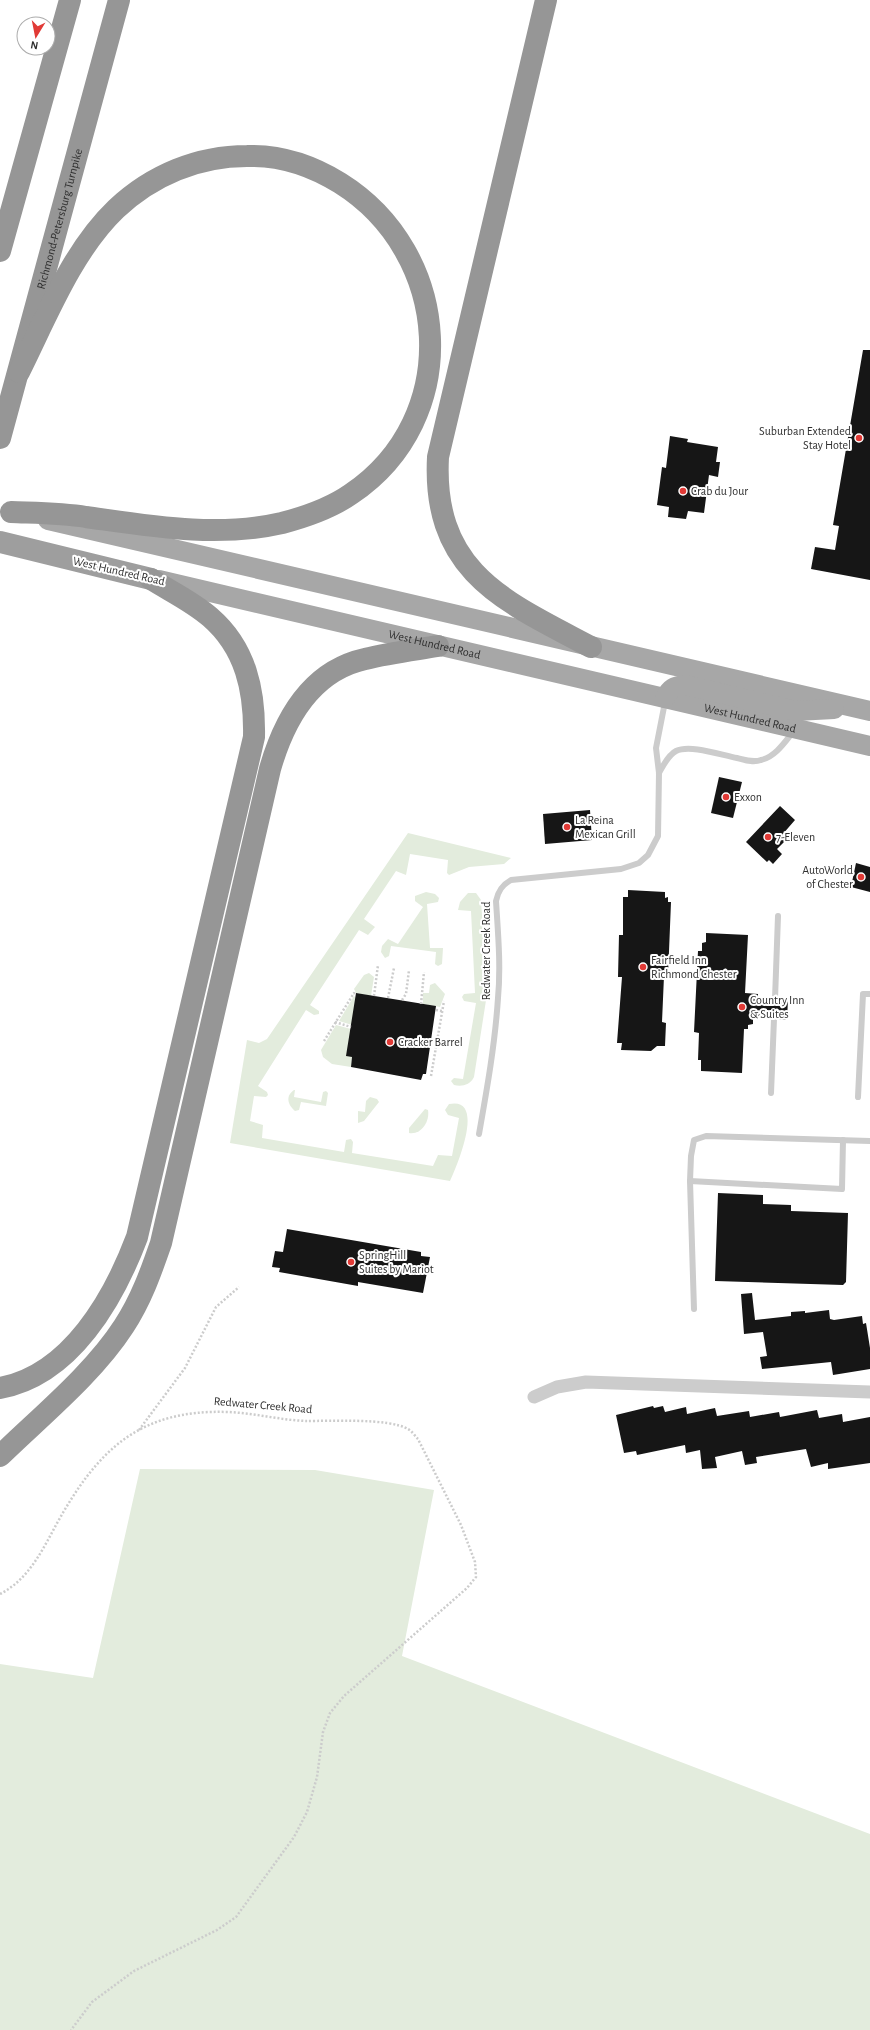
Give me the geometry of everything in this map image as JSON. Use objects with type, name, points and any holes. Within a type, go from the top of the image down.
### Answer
[{"type":"highway","points":[[0,251],[70,0]]},
{"type":"highway","name":"Richmond-Petersburg Turnpike","points":[[0,438],[119,0]]},
{"type":"highway","points":[[546,0],[438,457],[438,490],[444,519],[455,546],[463,559],[480,580],[493,591],[520,609],[592,647]]},
{"type":"highway","points":[[6,510],[84,516],[134,524],[203,530],[241,529],[282,523],[319,510],[350,495],[371,479],[389,459],[405,437],[417,412],[426,385],[430,358],[431,336],[428,308],[412,262],[402,243],[374,208],[353,191],[330,177],[305,165],[268,156],[233,156],[204,160],[165,173],[140,189],[117,208],[97,230],[79,254],[19,372]]},
{"type":"highway","name":"West Hundred Road","points":[[0,542],[151,579]]},
{"type":"highway","points":[[0,1388],[27,1379],[50,1365],[70,1348],[88,1329],[110,1298],[125,1268],[137,1237],[254,737],[255,713],[253,693],[245,665],[235,646],[210,616],[151,579]]},
{"type":"highway","points":[[0,1456],[100,1358],[123,1327],[138,1302],[150,1274],[161,1243],[270,769],[276,750],[289,720],[309,691],[321,680],[338,670],[364,659],[438,646]]},
{"type":"main road","points":[[6,510],[865,710]]},
{"type":"main road","name":"West Hundred Road","points":[[151,579],[870,746]]},
{"type":"main road","points":[[665,698],[669,690],[676,686],[685,686],[796,711],[865,710]]},
{"type":"street","points":[[534,1397],[557,1387],[586,1382],[870,1392]]},
{"type":"lane","name":"Redwater Creek Road","points":[[479,1134],[493,1053],[498,997],[499,954],[496,901],[497,893],[504,884],[511,880],[620,869],[639,863],[648,855],[658,836],[659,773],[656,748],[665,698]]},
{"type":"lane","points":[[659,773],[668,758],[675,751],[684,749],[694,749],[751,762],[762,760],[774,753],[795,729]]},
{"type":"lane","points":[[775,999],[778,916]]},
{"type":"lane","points":[[858,1097],[863,994],[870,994]]},
{"type":"lane","points":[[771,1093],[774,1019]]},
{"type":"lane","points":[[694,1309],[690,1181],[691,1156],[694,1140],[706,1136],[870,1141]]},
{"type":"lane","points":[[690,1181],[842,1189],[843,1140]]},
{"type":"path","points":[[374,996],[378,965]]},
{"type":"path","points":[[388,998],[394,968]]},
{"type":"path","points":[[402,1000],[405,996],[409,970]]},
{"type":"path","points":[[421,1004],[424,972]]},
{"type":"path","points":[[324,1041],[354,993],[356,995]]},
{"type":"path","points":[[431,1076],[444,1000]]},
{"type":"path","points":[[436,1010],[442,1012]]},
{"type":"path","points":[[335,1022],[351,1027]]},
{"type":"path","points":[[138,1430],[185,1368],[216,1307],[239,1287]]},
{"type":"path","name":"Redwater Creek Road","points":[[0,1594],[12,1588],[38,1557],[64,1510],[91,1468],[122,1440],[138,1430],[173,1417],[205,1412],[230,1412],[296,1420],[390,1423],[408,1429],[418,1439],[461,1525],[476,1562],[476,1577],[468,1588],[344,1696],[330,1713],[324,1732],[317,1777],[307,1812],[294,1837],[236,1917],[217,1930],[134,1971],[92,2002],[71,2030]]},
{"type":"green space","points":[[408,833],[511,858],[504,864],[469,867],[449,875],[447,873],[448,860],[410,854],[406,875],[396,871],[364,919],[375,927],[368,935],[359,930],[310,1005],[319,1011],[319,1014],[314,1015],[306,1010],[258,1086],[267,1092],[268,1095],[266,1097],[254,1096],[250,1121],[263,1125],[262,1138],[344,1152],[346,1140],[351,1139],[353,1142],[352,1153],[433,1166],[438,1155],[452,1156],[459,1118],[448,1115],[445,1110],[449,1104],[460,1104],[466,1111],[468,1121],[462,1149],[450,1181],[230,1143],[247,1040],[259,1043],[267,1039]]},
{"type":"green space","points":[[426,892],[435,894],[439,898],[438,902],[427,904],[430,948],[443,948],[442,964],[438,966],[435,964],[436,952],[391,946],[389,956],[385,958],[381,952],[382,946],[388,939],[398,944],[423,907],[415,901],[415,896]]},
{"type":"green space","points":[[468,893],[476,893],[481,900],[487,994],[474,1077],[468,1084],[460,1086],[454,1085],[451,1081],[454,1078],[463,1079],[476,1003],[464,1001],[462,997],[464,994],[475,993],[471,911],[458,910],[460,902]]},
{"type":"green space","points":[[369,973],[374,977],[371,996],[356,993],[354,989],[364,975]]},
{"type":"green space","points":[[435,983],[445,994],[440,1007],[423,1004],[423,993],[429,993],[430,985]]},
{"type":"green space","points":[[354,996],[356,998],[352,1025],[339,1021]]},
{"type":"green space","points":[[336,1025],[351,1029],[351,1067],[332,1064],[323,1057],[321,1050]]},
{"type":"green space","points":[[294,1090],[294,1097],[321,1102],[323,1092],[326,1091],[328,1093],[326,1106],[301,1102],[299,1110],[295,1111],[288,1100],[289,1095]]},
{"type":"green space","points":[[370,1097],[377,1099],[379,1102],[364,1121],[358,1123],[358,1111],[365,1112],[366,1101]]},
{"type":"green space","points":[[425,1109],[428,1110],[428,1119],[424,1127],[417,1132],[409,1133],[409,1128]]},
{"type":"green space","points":[[140,1469],[315,1470],[434,1490],[402,1656],[870,1834],[870,2030],[0,2030],[0,1664],[93,1678]]},
{"type":"building","name":"Suburban Extended Stay Hotel","points":[[863,350],[870,350],[870,580],[811,569],[815,547],[835,550],[839,526],[833,525]]},
{"type":"building","name":"Crab du Jour","points":[[670,436],[688,439],[687,442],[718,447],[716,462],[720,462],[718,477],[709,475],[704,513],[688,511],[686,519],[668,517],[669,507],[657,505],[662,467],[666,468]]},
{"type":"building","name":"Exxon","points":[[719,777],[742,782],[733,818],[711,813]]},
{"type":"building","name":"7-Eleven","points":[[780,806],[795,820],[782,835],[787,839],[777,849],[782,854],[773,864],[769,860],[767,862],[746,842]]},
{"type":"building","name":"La Reina Mexican Grill","points":[[590,810],[592,840],[545,844],[543,814]]},
{"type":"building","name":"AutoWorld of Chester","points":[[856,863],[870,867],[870,892],[851,887]]},
{"type":"building","name":"Fairfield Inn Richmond Chester","points":[[628,890],[665,892],[665,898],[668,897],[668,902],[671,902],[668,976],[664,976],[662,1022],[666,1023],[665,1046],[657,1046],[651,1051],[621,1050],[622,1043],[617,1043],[622,977],[618,977],[619,935],[623,935],[623,897],[628,897]]},
{"type":"building","name":"Country Inn & Suites","points":[[706,933],[748,935],[745,993],[758,994],[758,998],[771,998],[774,1003],[777,1003],[780,999],[788,999],[787,1020],[778,1019],[775,1015],[770,1019],[753,1018],[753,1024],[748,1025],[748,1029],[744,1029],[742,1073],[701,1071],[701,1060],[698,1060],[699,1033],[694,1032],[698,951],[702,951],[702,943],[706,942]]},
{"type":"building","name":"Cracker Barrel","points":[[356,993],[436,1006],[426,1074],[423,1074],[421,1080],[351,1067],[352,1057],[346,1056]]},
{"type":"building","points":[[718,1193],[763,1195],[763,1204],[791,1205],[791,1211],[848,1213],[846,1282],[843,1285],[715,1281]]},
{"type":"building","name":"SpringHill Suites by Mariot","points":[[287,1229],[421,1252],[421,1256],[430,1257],[423,1293],[358,1282],[358,1286],[279,1272],[280,1268],[272,1267],[275,1251],[283,1252]]},
{"type":"building","points":[[752,1293],[755,1320],[791,1316],[791,1312],[805,1311],[805,1313],[829,1310],[830,1319],[834,1320],[862,1316],[863,1324],[866,1323],[870,1348],[870,1369],[833,1375],[831,1362],[762,1369],[760,1357],[767,1356],[763,1332],[744,1334],[741,1294]]},
{"type":"building","points":[[653,1406],[654,1408],[663,1406],[665,1412],[686,1407],[687,1414],[715,1408],[717,1416],[749,1411],[750,1417],[779,1412],[780,1417],[817,1410],[819,1418],[842,1414],[843,1422],[870,1417],[870,1463],[828,1469],[828,1463],[811,1467],[806,1449],[756,1457],[757,1463],[745,1465],[742,1451],[715,1457],[717,1468],[702,1469],[700,1450],[686,1453],[685,1445],[637,1455],[636,1451],[624,1453],[616,1415]]},
{"type":"place","name":"Suburban Extended Stay Hotel","points":[[859,438]]},
{"type":"place","name":"Crab du Jour","points":[[683,491]]},
{"type":"place","name":"Exxon","points":[[726,797]]},
{"type":"place","name":"La Reina Mexican Grill","points":[[567,827]]},
{"type":"place","name":"7-Eleven","points":[[768,837]]},
{"type":"place","name":"AutoWorld of Chester","points":[[861,877]]},
{"type":"place","name":"Fairfield Inn Richmond Chester","points":[[643,967]]},
{"type":"place","name":"Country Inn & Suites","points":[[742,1007]]},
{"type":"place","name":"Cracker Barrel","points":[[390,1042]]},
{"type":"place","name":"SpringHill Suites by Mariot","points":[[351,1262]]}]
